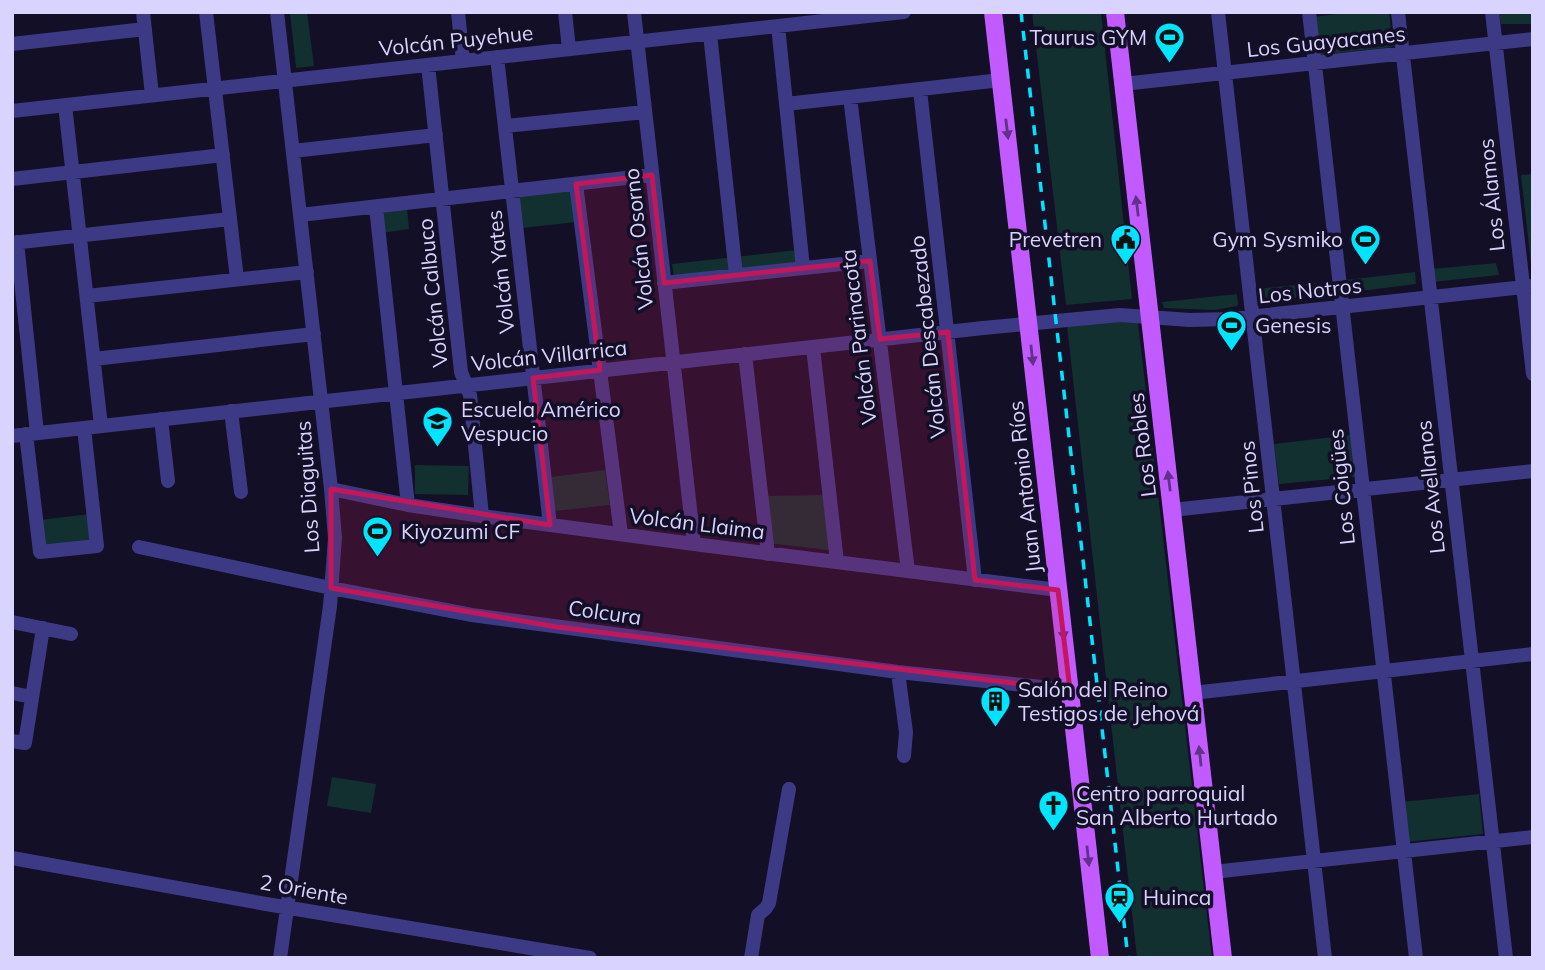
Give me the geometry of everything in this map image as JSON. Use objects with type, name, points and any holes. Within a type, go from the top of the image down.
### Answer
[{"type":"main road","name":"Juan Antonio Ríos","points":[[993,12],[1100,958]]},
{"type":"main road","name":"Los Robles","points":[[1115,12],[1223,958]]},
{"type":"street","points":[[143,12],[152,95]]},
{"type":"street","points":[[206,12],[237,279]]},
{"type":"street","name":"Los Diaguitas","points":[[277,12],[335,538],[331,588],[280,958]]},
{"type":"street","points":[[458,12],[463,61]]},
{"type":"street","points":[[565,12],[569,49]]},
{"type":"street","name":"Volcán Osorno","points":[[634,12],[694,544]]},
{"type":"street","name":"Volcán Puyehue","points":[[12,111],[710,34],[849,15],[904,12]]},
{"type":"street","name":"Los Pinos","points":[[1218,12],[1325,958]]},
{"type":"street","name":"Los Coigües","points":[[1309,12],[1416,958]]},
{"type":"street","name":"Los Avellanos","points":[[1398,12],[1506,958]]},
{"type":"street","name":"Los Álamos","points":[[1492,12],[1528,287],[1533,374]]},
{"type":"street","points":[[778,26],[803,268]]},
{"type":"street","points":[[12,44],[145,29]]},
{"type":"street","points":[[710,34],[736,275]]},
{"type":"street","name":"Los Guayacanes","points":[[1123,84],[1533,39]]},
{"type":"street","name":"Volcán Yates","points":[[497,57],[550,525]]},
{"type":"street","name":"Volcán Calbuco","points":[[428,65],[461,372],[470,395],[482,516]]},
{"type":"street","points":[[786,104],[1001,80]]},
{"type":"street","name":"Volcán Descabezado","points":[[920,89],[975,580]]},
{"type":"street","name":"Volcán Parinacota","points":[[850,97],[908,571]]},
{"type":"street","points":[[65,105],[101,426]]},
{"type":"street","points":[[505,127],[645,112]]},
{"type":"street","points":[[293,151],[436,135]]},
{"type":"street","points":[[12,179],[223,155]]},
{"type":"street","points":[[300,215],[652,175]]},
{"type":"street","points":[[576,184],[621,534]]},
{"type":"street","points":[[376,207],[408,505]]},
{"type":"street","points":[[84,428],[97,546],[40,552],[25,434],[15,242],[230,219]]},
{"type":"street","points":[[664,283],[870,261]]},
{"type":"street","points":[[87,296],[307,272]]},
{"type":"street","name":"Los Notros","points":[[1091,317],[1121,315],[1202,320],[1253,317],[1528,287]]},
{"type":"street","name":"Volcán Villarrica","points":[[25,434],[1091,317]]},
{"type":"street","points":[[94,359],[314,334]]},
{"type":"street","points":[[813,347],[837,562]]},
{"type":"street","points":[[745,354],[768,554]]},
{"type":"street","points":[[231,411],[241,492]]},
{"type":"street","points":[[161,419],[168,481]]},
{"type":"street","points":[[1172,510],[1533,471]]},
{"type":"street","name":"Volcán Llaima","points":[[331,489],[408,505],[482,516],[1058,590]]},
{"type":"street","name":"Colcura","points":[[139,547],[472,615],[898,672],[1070,690]]},
{"type":"street","points":[[12,622],[71,634]]},
{"type":"street","points":[[12,741],[25,743],[43,628]]},
{"type":"street","points":[[1193,693],[1533,654]]},
{"type":"street","points":[[898,672],[906,732],[904,756]]},
{"type":"street","points":[[12,693],[32,696]]},
{"type":"street","points":[[751,958],[758,915],[769,903],[789,789]]},
{"type":"street","points":[[1213,872],[1533,837]]},
{"type":"street","name":"2 Oriente","points":[[12,858],[287,908],[590,958]]},
{"type":"highlighted area","points":[[652,175],[664,283],[870,261],[880,339],[948,332],[975,580],[1058,590],[1070,690],[557,627],[331,588],[331,489],[550,525],[533,378],[600,370],[576,184]]},
{"type":"green space","points":[[290,12],[307,12],[314,66],[296,68]]},
{"type":"green space","points":[[1032,12],[1101,12],[1132,299],[1066,305]]},
{"type":"green space","points":[[1355,12],[1389,12],[1393,47],[1319,55],[1313,17]]},
{"type":"green space","points":[[1499,12],[1533,12],[1533,24],[1501,24]]},
{"type":"green space","points":[[1533,174],[1533,268],[1521,175]]},
{"type":"green space","points":[[569,189],[572,193],[576,222],[522,228],[519,197],[523,194]]},
{"type":"green space","points":[[407,208],[409,229],[382,233],[380,211]]},
{"type":"green space","points":[[797,250],[798,262],[674,277],[672,264]]},
{"type":"green space","points":[[1496,263],[1499,275],[1423,283],[1421,270]]},
{"type":"green space","points":[[1415,272],[1416,284],[1337,294],[1336,281]]},
{"type":"green space","points":[[1328,282],[1328,295],[1247,302],[1245,290]]},
{"type":"green space","points":[[1237,294],[1238,306],[1214,310],[1164,308],[1162,302]]},
{"type":"green space","points":[[1122,319],[1138,323],[1212,958],[1137,958],[1067,325]]},
{"type":"green space","points":[[1350,435],[1354,477],[1279,484],[1274,444]]},
{"type":"green space","points":[[415,465],[469,466],[468,495],[415,494]]},
{"type":"green space","points":[[605,470],[610,505],[555,511],[551,477]]},
{"type":"green space","points":[[825,495],[832,545],[828,550],[768,543],[764,496]]},
{"type":"green space","points":[[90,514],[93,543],[44,549],[40,520]]},
{"type":"green space","points":[[332,777],[376,784],[371,813],[327,806]]},
{"type":"green space","points":[[1479,794],[1483,834],[1406,842],[1402,802]]},
{"type":"railway","points":[[1021,12],[1128,958]]},
{"type":"place","name":"Taurus GYM","points":[[1170,64]]},
{"type":"place","name":"Prevetren","points":[[1125,266]]},
{"type":"place","name":"Gym Sysmiko","points":[[1366,266]]},
{"type":"place","name":"Genesis","points":[[1232,352]]},
{"type":"place","name":"Escuela Américo Vespucio","points":[[438,448]]},
{"type":"place","name":"Kiyozumi CF","points":[[378,558]]},
{"type":"place","name":"Salón del Reino Testigos de Jehová","points":[[995,728]]},
{"type":"place","name":"Centro parroquial San Alberto Hurtado","points":[[1053,832]]},
{"type":"place","name":"Huinca","points":[[1120,924]]}]
